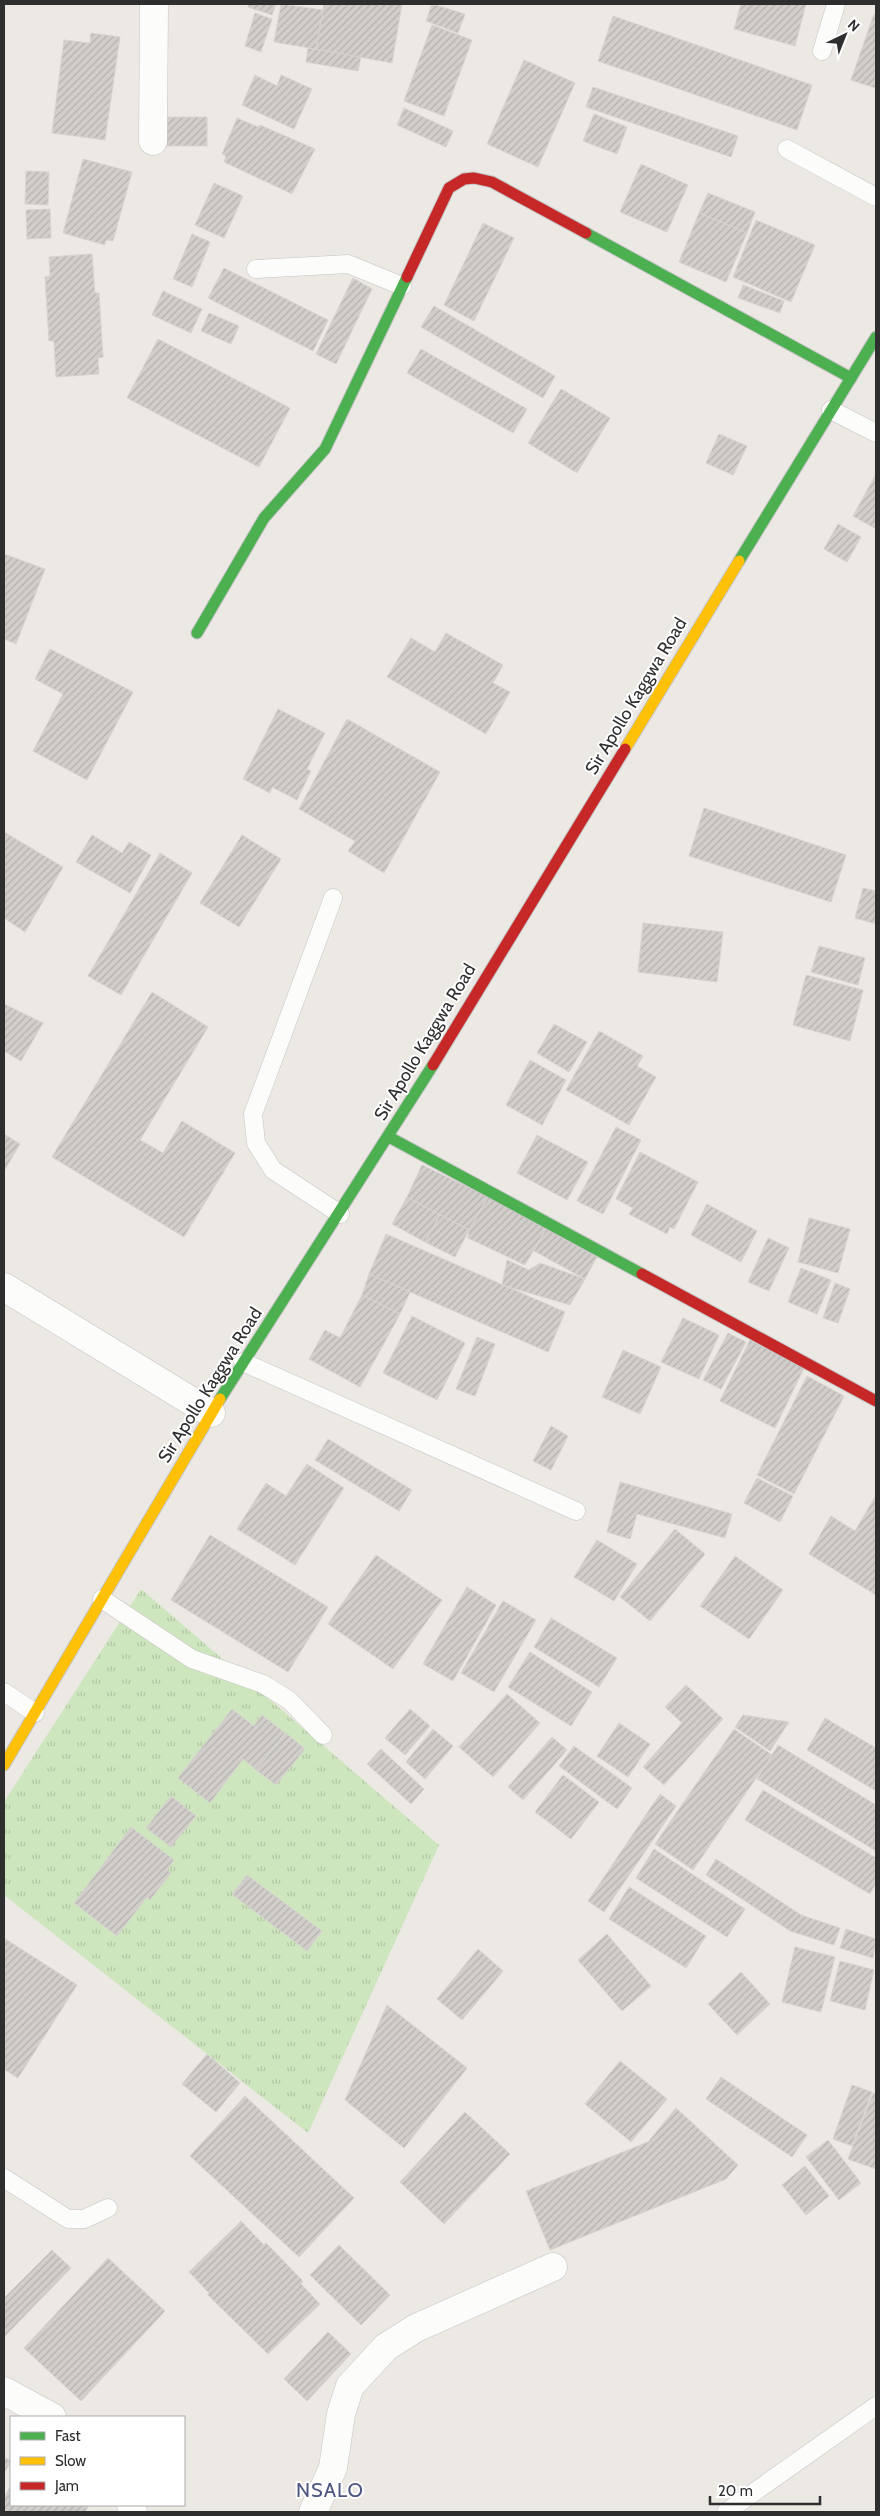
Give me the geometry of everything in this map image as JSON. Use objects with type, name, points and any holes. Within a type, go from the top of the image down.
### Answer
[{"type":"main road","points":[[197,633],[264,518],[325,449],[449,188],[457,180],[470,176],[492,182],[851,378]]},
{"type":"main road","name":"Sir Apollo Kaggwa Road","points":[[7,1752],[35,1713],[211,1413],[389,1137],[876,337]]},
{"type":"main road","points":[[389,1137],[876,1401]]},
{"type":"street","points":[[153,141],[154,4]]},
{"type":"street","points":[[4,1287],[211,1413]]},
{"type":"street","points":[[313,2512],[332,2468],[341,2414],[350,2386],[386,2348],[416,2328],[554,2267]]},
{"type":"street","points":[[4,2391],[50,2416]]},
{"type":"lane","points":[[822,50],[836,4]]},
{"type":"lane","points":[[787,149],[876,198]]},
{"type":"lane","points":[[256,269],[348,264],[402,286]]},
{"type":"lane","points":[[831,410],[876,433]]},
{"type":"lane","points":[[333,898],[253,1114],[256,1143],[272,1170],[340,1214]]},
{"type":"lane","points":[[243,1362],[576,1510]]},
{"type":"lane","points":[[102,1599],[192,1659],[263,1684],[289,1700],[323,1735]]},
{"type":"lane","points":[[4,1692],[35,1713]]},
{"type":"lane","points":[[4,2178],[68,2219],[84,2219],[108,2208]]},
{"type":"lane","points":[[726,2512],[876,2406]]},
{"type":"green space","points":[[141,1589],[439,1845],[308,2133],[4,1895],[4,1802]]},
{"type":"building","points":[[249,4],[276,4],[272,15],[248,7]]},
{"type":"building","points":[[281,4],[323,10],[316,49],[274,42]]},
{"type":"building","points":[[324,4],[402,4],[392,63],[316,49]]},
{"type":"building","points":[[432,4],[465,14],[458,33],[426,21]]},
{"type":"building","points":[[741,4],[806,4],[795,46],[734,29]]},
{"type":"building","points":[[255,13],[272,19],[261,52],[245,46]]},
{"type":"building","points":[[874,14],[876,15],[875,88],[851,80]]},
{"type":"building","points":[[613,16],[812,85],[797,130],[598,61]]},
{"type":"building","points":[[432,25],[472,40],[444,116],[404,101]]},
{"type":"building","points":[[91,33],[120,37],[105,140],[52,133],[64,40],[90,43]]},
{"type":"building","points":[[308,48],[361,57],[358,71],[306,62]]},
{"type":"building","points":[[524,60],[575,83],[538,167],[487,144]]},
{"type":"building","points":[[255,75],[277,86],[281,75],[312,89],[294,129],[242,105]]},
{"type":"building","points":[[593,87],[738,136],[731,157],[586,107]]},
{"type":"building","points":[[404,108],[453,131],[446,147],[397,125]]},
{"type":"building","points":[[594,114],[627,127],[617,154],[583,141]]},
{"type":"building","points":[[167,117],[207,117],[207,146],[166,146]]},
{"type":"building","points":[[237,118],[258,127],[260,125],[315,149],[292,194],[224,162],[226,156],[222,154]]},
{"type":"building","points":[[83,159],[132,172],[113,241],[106,240],[105,245],[63,233]]},
{"type":"building","points":[[641,164],[688,185],[667,232],[620,212]]},
{"type":"building","points":[[26,171],[49,172],[48,205],[25,204]]},
{"type":"building","points":[[214,183],[243,196],[224,238],[195,225]]},
{"type":"building","points":[[708,193],[755,212],[747,233],[699,213]]},
{"type":"building","points":[[50,209],[51,238],[27,239],[26,210]]},
{"type":"building","points":[[699,213],[747,233],[726,282],[679,262]]},
{"type":"building","points":[[756,220],[815,245],[791,302],[733,277]]},
{"type":"building","points":[[483,223],[514,238],[474,321],[444,305]]},
{"type":"building","points":[[192,234],[210,242],[192,287],[173,279]]},
{"type":"building","points":[[92,254],[95,293],[99,293],[103,357],[98,358],[99,374],[56,377],[54,341],[49,341],[45,277],[50,276],[49,257]]},
{"type":"building","points":[[224,268],[328,320],[313,351],[208,298]]},
{"type":"building","points":[[353,278],[372,289],[336,364],[316,354]]},
{"type":"building","points":[[743,285],[784,301],[780,313],[738,298]]},
{"type":"building","points":[[163,291],[202,309],[191,333],[152,315]]},
{"type":"building","points":[[434,306],[555,376],[543,398],[421,327]]},
{"type":"building","points":[[209,313],[239,326],[231,344],[201,331]]},
{"type":"building","points":[[158,339],[290,408],[259,467],[127,398]]},
{"type":"building","points":[[421,349],[527,409],[513,433],[407,373]]},
{"type":"building","points":[[561,389],[610,418],[577,473],[528,443]]},
{"type":"building","points":[[719,434],[747,446],[733,475],[706,463]]},
{"type":"building","points":[[876,474],[876,529],[853,516]]},
{"type":"building","points":[[838,524],[861,537],[847,562],[824,549]]},
{"type":"building","points":[[4,554],[45,569],[16,644],[4,639]]},
{"type":"building","points":[[446,633],[503,665],[493,683],[510,692],[486,734],[387,677],[411,638],[435,652]]},
{"type":"building","points":[[50,649],[133,692],[87,780],[33,751],[63,694],[35,679]]},
{"type":"building","points":[[278,709],[325,733],[307,769],[311,771],[297,800],[272,787],[270,793],[243,779]]},
{"type":"building","points":[[347,719],[440,772],[384,873],[348,851],[355,841],[299,809]]},
{"type":"building","points":[[704,808],[846,855],[831,902],[689,856]]},
{"type":"building","points":[[4,832],[63,867],[25,932],[4,918]]},
{"type":"building","points":[[92,835],[122,853],[129,842],[151,855],[130,893],[76,862]]},
{"type":"building","points":[[242,835],[281,859],[239,927],[200,903]]},
{"type":"building","points":[[160,853],[192,873],[121,995],[88,976]]},
{"type":"building","points":[[863,888],[876,891],[876,924],[855,918]]},
{"type":"building","points":[[643,923],[723,932],[717,982],[638,972]]},
{"type":"building","points":[[819,946],[865,958],[858,985],[811,972]]},
{"type":"building","points":[[806,975],[863,990],[850,1041],[793,1025]]},
{"type":"building","points":[[152,992],[208,1027],[140,1140],[163,1153],[182,1121],[235,1153],[184,1237],[52,1157]]},
{"type":"building","points":[[4,1004],[43,1023],[21,1061],[4,1051]]},
{"type":"building","points":[[554,1024],[587,1042],[569,1072],[537,1053]]},
{"type":"building","points":[[599,1031],[643,1056],[637,1066],[656,1077],[629,1125],[566,1090]]},
{"type":"building","points":[[530,1060],[566,1080],[542,1125],[506,1105]]},
{"type":"building","points":[[616,1127],[641,1140],[603,1214],[577,1201]]},
{"type":"building","points":[[4,1134],[20,1144],[4,1171]]},
{"type":"building","points":[[537,1135],[588,1162],[567,1200],[517,1173]]},
{"type":"building","points":[[640,1152],[698,1182],[674,1229],[670,1227],[667,1234],[629,1214],[633,1208],[616,1199]]},
{"type":"building","points":[[422,1165],[488,1197],[469,1230],[407,1197]]},
{"type":"building","points":[[407,1197],[440,1215],[425,1242],[392,1224]]},
{"type":"building","points":[[488,1197],[546,1229],[525,1265],[468,1238],[469,1230]]},
{"type":"building","points":[[707,1204],[757,1231],[741,1262],[691,1235]]},
{"type":"building","points":[[440,1215],[469,1230],[455,1257],[425,1242]]},
{"type":"building","points":[[809,1218],[850,1229],[838,1273],[798,1262]]},
{"type":"building","points":[[546,1229],[597,1257],[585,1279],[534,1251]]},
{"type":"building","points":[[386,1234],[565,1312],[548,1352],[369,1274]]},
{"type":"building","points":[[768,1238],[789,1248],[769,1291],[748,1282]]},
{"type":"building","points":[[507,1260],[529,1270],[540,1263],[585,1279],[570,1305],[502,1285]]},
{"type":"building","points":[[801,1268],[831,1280],[817,1314],[788,1302]]},
{"type":"building","points":[[369,1274],[410,1292],[400,1314],[362,1295]]},
{"type":"building","points":[[835,1283],[850,1289],[838,1323],[823,1318]]},
{"type":"building","points":[[362,1295],[400,1314],[360,1387],[309,1359],[325,1330],[340,1338]]},
{"type":"building","points":[[412,1316],[465,1343],[437,1400],[383,1373]]},
{"type":"building","points":[[683,1318],[719,1335],[699,1379],[661,1362]]},
{"type":"building","points":[[728,1333],[746,1342],[721,1389],[703,1380]]},
{"type":"building","points":[[477,1337],[495,1344],[475,1396],[456,1389]]},
{"type":"building","points":[[750,1340],[804,1368],[775,1428],[720,1401]]},
{"type":"building","points":[[623,1350],[661,1367],[640,1414],[602,1397]]},
{"type":"building","points":[[807,1376],[844,1396],[794,1494],[757,1475]]},
{"type":"building","points":[[551,1426],[568,1436],[551,1470],[533,1461]]},
{"type":"building","points":[[328,1439],[412,1490],[399,1511],[315,1460]]},
{"type":"building","points":[[307,1464],[344,1488],[295,1565],[237,1529],[266,1483],[286,1496]]},
{"type":"building","points":[[757,1478],[793,1496],[780,1522],[744,1503]]},
{"type":"building","points":[[620,1482],[732,1514],[725,1538],[637,1514],[630,1539],[607,1532]]},
{"type":"building","points":[[876,1495],[876,1595],[809,1554],[831,1516],[855,1531]]},
{"type":"building","points":[[675,1529],[705,1554],[650,1621],[620,1597]]},
{"type":"building","points":[[210,1535],[328,1607],[288,1672],[171,1600]]},
{"type":"building","points":[[597,1540],[637,1564],[614,1601],[574,1577]]},
{"type":"building","points":[[376,1555],[442,1600],[393,1669],[328,1624]]},
{"type":"building","points":[[735,1556],[783,1590],[749,1639],[700,1606]]},
{"type":"building","points":[[467,1587],[496,1605],[453,1681],[423,1664]]},
{"type":"building","points":[[503,1601],[536,1620],[494,1692],[461,1673]]},
{"type":"building","points":[[551,1618],[617,1658],[599,1687],[534,1647]]},
{"type":"building","points":[[530,1652],[592,1692],[571,1726],[508,1687]]},
{"type":"building","points":[[686,1685],[723,1719],[664,1785],[643,1767],[682,1723],[665,1707]]},
{"type":"building","points":[[507,1694],[540,1723],[493,1777],[459,1747]]},
{"type":"building","points":[[232,1709],[254,1726],[262,1715],[285,1733],[256,1770],[243,1759],[210,1803],[178,1778]]},
{"type":"building","points":[[410,1709],[430,1726],[405,1755],[385,1738]]},
{"type":"building","points":[[743,1715],[789,1722],[770,1751],[735,1727]]},
{"type":"building","points":[[825,1718],[876,1748],[876,1791],[807,1750]]},
{"type":"building","points":[[619,1723],[650,1744],[628,1777],[597,1756]]},
{"type":"building","points":[[433,1729],[453,1746],[425,1779],[406,1762]]},
{"type":"building","points":[[734,1729],[772,1755],[693,1870],[655,1844]]},
{"type":"building","points":[[286,1733],[305,1749],[276,1785],[256,1770]]},
{"type":"building","points":[[552,1737],[567,1750],[523,1800],[508,1787]]},
{"type":"building","points":[[778,1745],[876,1805],[876,1851],[757,1779]]},
{"type":"building","points":[[574,1746],[632,1788],[617,1809],[559,1766]]},
{"type":"building","points":[[381,1749],[424,1789],[411,1804],[367,1764]]},
{"type":"building","points":[[563,1775],[599,1802],[571,1839],[535,1812]]},
{"type":"building","points":[[763,1790],[876,1858],[876,1883],[870,1894],[745,1820]]},
{"type":"building","points":[[660,1794],[676,1806],[604,1912],[588,1901]]},
{"type":"building","points":[[171,1796],[196,1816],[171,1847],[146,1828]]},
{"type":"building","points":[[131,1827],[174,1860],[167,1870],[171,1873],[150,1900],[147,1897],[117,1936],[74,1903]]},
{"type":"building","points":[[654,1849],[745,1909],[727,1937],[636,1878]]},
{"type":"building","points":[[716,1859],[801,1915],[840,1928],[834,1945],[790,1931],[706,1875]]},
{"type":"building","points":[[247,1875],[322,1931],[307,1951],[232,1894]]},
{"type":"building","points":[[629,1887],[706,1936],[686,1968],[609,1919]]},
{"type":"building","points":[[846,1929],[876,1939],[873,1958],[840,1948]]},
{"type":"building","points":[[607,1934],[651,1986],[622,2011],[578,1960]]},
{"type":"building","points":[[4,1938],[77,1985],[18,2078],[4,2069]]},
{"type":"building","points":[[795,1947],[835,1957],[821,2012],[782,2002]]},
{"type":"building","points":[[478,1949],[503,1971],[462,2020],[437,1999]]},
{"type":"building","points":[[840,1961],[874,1970],[865,2010],[830,2001]]},
{"type":"building","points":[[741,1972],[770,2004],[737,2035],[708,2004]]},
{"type":"building","points":[[387,2005],[467,2068],[404,2148],[345,2100]]},
{"type":"building","points":[[207,2054],[240,2083],[216,2112],[182,2084]]},
{"type":"building","points":[[620,2061],[667,2099],[631,2142],[585,2104]]},
{"type":"building","points":[[721,2077],[807,2135],[792,2157],[706,2099]]},
{"type":"building","points":[[852,2085],[872,2092],[852,2146],[833,2139]]},
{"type":"building","points":[[873,2093],[876,2095],[876,2169],[848,2159]]},
{"type":"building","points":[[245,2096],[354,2198],[299,2257],[190,2156]]},
{"type":"building","points":[[676,2108],[738,2165],[726,2179],[550,2250],[526,2191],[648,2142]]},
{"type":"building","points":[[465,2112],[510,2154],[444,2224],[400,2182]]},
{"type":"building","points":[[828,2140],[861,2183],[839,2200],[806,2157]]},
{"type":"building","points":[[805,2166],[829,2196],[806,2215],[782,2185]]},
{"type":"building","points":[[241,2221],[264,2245],[266,2243],[303,2281],[301,2284],[320,2304],[268,2354],[208,2295],[209,2293],[189,2272]]},
{"type":"building","points":[[339,2245],[390,2295],[361,2325],[310,2275]]},
{"type":"building","points":[[52,2250],[71,2268],[4,2337],[4,2298]]},
{"type":"building","points":[[108,2258],[165,2311],[81,2401],[24,2348]]},
{"type":"building","points":[[328,2332],[351,2354],[307,2401],[284,2379]]},
{"type":"building","points":[[4,2457],[10,2460],[10,2463],[4,2474]]},
{"type":"building","points":[[10,2487],[10,2506],[88,2506],[85,2512],[4,2512],[4,2498]]},
{"type":"traffic: fast","points":[[586,233],[851,378]]},
{"type":"traffic: fast","points":[[197,633],[264,518],[325,449],[407,277]]},
{"type":"traffic: fast","points":[[739,561],[876,337]]},
{"type":"traffic: fast","points":[[220,1399],[433,1065]]},
{"type":"traffic: fast","points":[[389,1137],[642,1274]]},
{"type":"traffic: slow","points":[[625,749],[739,561]]},
{"type":"traffic: slow","points":[[4,1765],[220,1399]]},
{"type":"traffic: jam","points":[[407,277],[449,188],[464,179],[474,178],[492,182],[586,233]]},
{"type":"traffic: jam","points":[[433,1065],[625,749]]},
{"type":"traffic: jam","points":[[642,1274],[876,1401]]},
{"type":"district","name":"NSALO","points":[[330,2490]]}]
